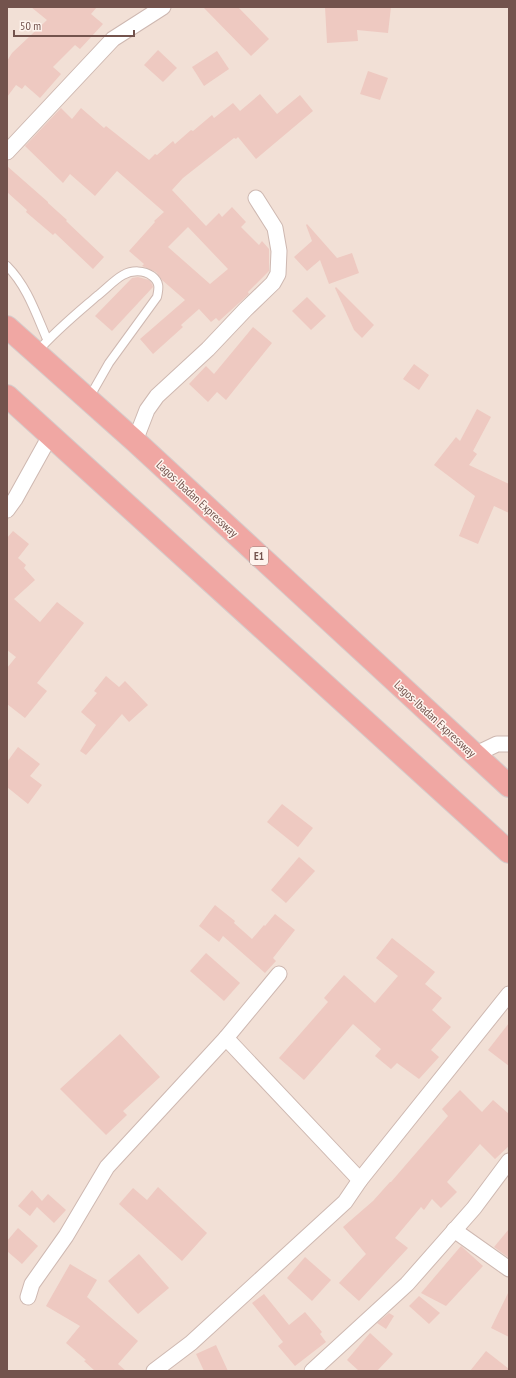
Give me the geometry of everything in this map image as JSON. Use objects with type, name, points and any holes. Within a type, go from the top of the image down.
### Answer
[{"type":"highway","name":"Lagos-Ibadan Expressway","points":[[7,327],[42,346],[88,400],[135,441],[509,786]]},
{"type":"highway","points":[[7,396],[509,852]]},
{"type":"street","points":[[7,152],[112,39],[163,7]]},
{"type":"street","points":[[135,441],[147,410],[157,396],[208,349],[244,310],[273,283],[278,274],[279,251],[275,228],[256,198]]},
{"type":"street","points":[[7,510],[15,499],[50,436]]},
{"type":"street","points":[[474,755],[497,744],[509,744]]},
{"type":"street","points":[[28,1297],[32,1284],[66,1236],[107,1167],[226,1038],[279,974]]},
{"type":"street","points":[[154,1371],[191,1343],[345,1202],[360,1180],[509,994]]},
{"type":"street","points":[[226,1038],[360,1180]]},
{"type":"street","points":[[312,1371],[407,1284],[474,1208],[509,1161]]},
{"type":"street","points":[[454,1230],[509,1269]]},
{"type":"lane","points":[[7,266],[14,272],[30,300],[42,346]]},
{"type":"lane","points":[[42,346],[64,323],[123,275],[138,270],[149,274],[156,279],[159,285],[157,297],[109,363],[88,400]]},
{"type":"shaded area","points":[[7,7],[509,7],[509,1371],[7,1371]]},
{"type":"building","points":[[31,7],[97,7],[91,14],[103,24],[80,49],[75,45],[53,67],[61,74],[40,98],[25,85],[22,89],[16,85],[7,97],[7,61],[12,53],[47,20]]},
{"type":"building","points":[[203,7],[238,7],[269,39],[251,56]]},
{"type":"building","points":[[325,7],[391,7],[388,33],[357,30],[358,41],[327,43]]},
{"type":"building","points":[[158,50],[177,68],[163,82],[144,65]]},
{"type":"building","points":[[217,51],[229,69],[204,86],[192,67]]},
{"type":"building","points":[[368,71],[388,78],[380,100],[360,94]]},
{"type":"building","points":[[260,94],[277,114],[300,95],[313,111],[256,159],[238,137],[236,139],[234,138],[183,178],[172,190],[206,226],[219,213],[222,217],[232,207],[246,222],[241,227],[259,245],[262,241],[269,249],[269,271],[248,292],[249,294],[219,321],[216,318],[211,322],[199,309],[181,325],[183,327],[153,354],[140,339],[185,300],[162,280],[156,272],[142,266],[144,264],[129,251],[155,222],[154,221],[164,212],[117,171],[95,196],[70,174],[63,183],[25,146],[61,108],[72,119],[81,108],[104,128],[106,126],[149,160],[173,141],[175,144],[212,115],[214,118],[233,103],[240,111]],"holes":[[[188,227],[228,269],[210,284],[168,247]]]},
{"type":"building","points":[[7,166],[48,202],[104,257],[93,269],[55,233],[53,235],[26,212],[27,210],[7,192]]},
{"type":"building","points":[[307,224],[337,258],[352,253],[359,273],[329,284],[320,260],[307,271],[294,257],[312,241],[306,225]]},
{"type":"building","points":[[138,277],[149,280],[153,287],[112,331],[95,316],[132,278]]},
{"type":"building","points":[[336,287],[374,325],[362,338],[354,330],[335,288]]},
{"type":"building","points":[[307,297],[326,316],[311,330],[292,311]]},
{"type":"building","points":[[253,327],[272,343],[226,400],[217,392],[208,402],[189,384],[206,366],[214,374]]},
{"type":"building","points":[[414,364],[429,375],[419,390],[403,379]]},
{"type":"building","points":[[477,409],[491,417],[473,451],[477,454],[469,465],[509,484],[509,513],[494,506],[478,544],[459,536],[475,496],[434,465],[456,437],[460,441]]},
{"type":"building","points":[[13,531],[29,544],[18,558],[26,565],[24,568],[35,580],[14,599],[40,622],[57,602],[84,623],[37,683],[47,691],[25,718],[7,704],[7,668],[16,657],[7,650],[7,538]]},
{"type":"building","points":[[106,676],[119,687],[125,681],[148,705],[129,722],[122,714],[86,755],[80,751],[96,725],[81,712],[97,693],[94,691]]},
{"type":"building","points":[[18,747],[40,764],[30,776],[42,785],[28,804],[7,787],[7,762]]},
{"type":"building","points":[[282,804],[313,828],[298,847],[267,822]]},
{"type":"building","points":[[299,857],[315,871],[286,903],[271,890]]},
{"type":"building","points":[[215,905],[235,921],[234,923],[252,939],[275,914],[295,930],[273,958],[276,961],[265,973],[223,936],[219,942],[199,926]]},
{"type":"building","points":[[392,938],[435,972],[425,984],[442,998],[432,1010],[451,1027],[431,1050],[439,1057],[419,1079],[397,1063],[391,1069],[375,1056],[381,1049],[353,1024],[304,1080],[279,1058],[328,1002],[324,998],[344,975],[375,1003],[398,976],[376,958]]},
{"type":"building","points":[[206,953],[240,983],[224,1001],[190,971]]},
{"type":"building","points":[[509,1023],[509,1066],[488,1050]]},
{"type":"building","points":[[120,1034],[160,1077],[123,1111],[127,1115],[106,1135],[60,1089]]},
{"type":"building","points":[[460,1090],[482,1112],[493,1100],[509,1114],[509,1146],[495,1159],[480,1144],[447,1182],[457,1192],[441,1208],[432,1199],[424,1210],[421,1207],[395,1238],[408,1248],[359,1301],[339,1283],[366,1254],[343,1227],[373,1201],[391,1182],[448,1116],[442,1109]]},
{"type":"building","points":[[158,1187],[207,1233],[182,1261],[119,1204],[133,1188],[147,1200]]},
{"type":"building","points":[[32,1190],[42,1201],[48,1194],[66,1210],[54,1223],[37,1207],[30,1216],[18,1206]]},
{"type":"building","points":[[18,1228],[38,1246],[22,1264],[7,1251],[7,1241]]},
{"type":"building","points":[[509,1229],[509,1258],[494,1247]]},
{"type":"building","points":[[461,1246],[483,1266],[446,1306],[421,1293]]},
{"type":"building","points":[[139,1254],[169,1288],[138,1314],[108,1281]]},
{"type":"building","points":[[305,1257],[331,1280],[312,1301],[287,1278]]},
{"type":"building","points":[[70,1264],[97,1280],[87,1297],[138,1341],[118,1364],[126,1371],[95,1371],[84,1361],[86,1360],[66,1343],[80,1326],[46,1306]]},
{"type":"building","points":[[509,1291],[509,1337],[491,1328]]},
{"type":"building","points":[[264,1294],[289,1325],[305,1312],[322,1332],[320,1334],[326,1342],[295,1366],[278,1346],[283,1342],[252,1303]]},
{"type":"building","points":[[419,1296],[440,1313],[429,1324],[409,1306]]},
{"type":"building","points":[[389,1313],[394,1316],[386,1329],[377,1323]]},
{"type":"building","points":[[370,1333],[393,1354],[377,1371],[359,1371],[347,1360]]},
{"type":"building","points":[[216,1345],[228,1371],[204,1371],[196,1354]]},
{"type":"building","points":[[486,1351],[509,1369],[509,1371],[470,1371]]}]
